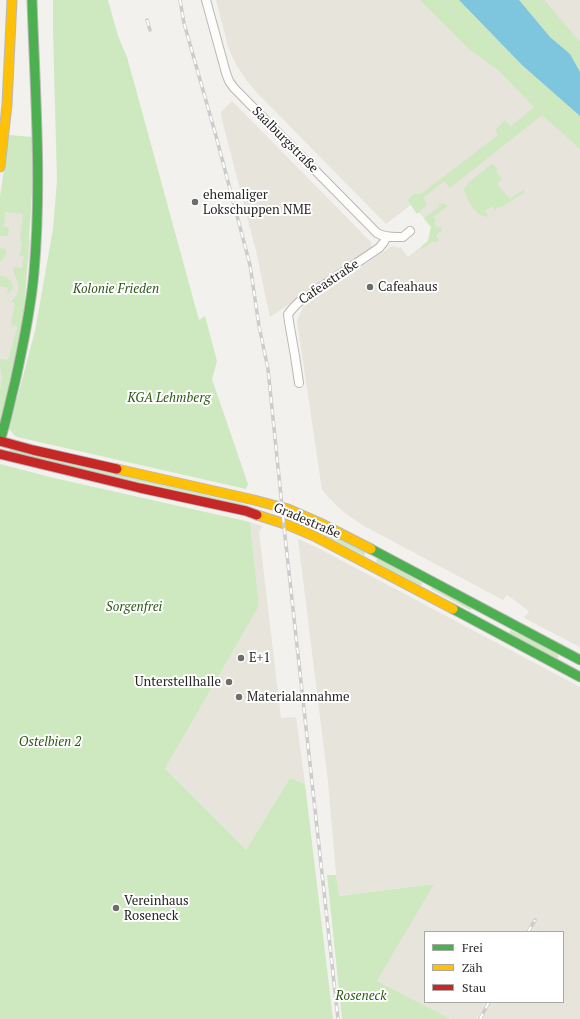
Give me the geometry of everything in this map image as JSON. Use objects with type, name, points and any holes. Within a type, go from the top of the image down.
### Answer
[{"type":"main road","points":[[0,168],[5,136],[9,92],[12,0]]},
{"type":"main road","points":[[0,441],[28,319],[34,273],[38,177],[32,0]]},
{"type":"main road","name":"Gradestraße","points":[[0,441],[53,455],[288,509],[320,523],[375,551],[580,660]]},
{"type":"main road","name":"Gradestraße","points":[[0,454],[140,488],[246,511],[288,525],[334,546],[580,677]]},
{"type":"street","name":"Saalburgstraße","points":[[206,0],[226,73],[234,88],[377,233],[386,237]]},
{"type":"street","points":[[386,237],[403,237],[410,231]]},
{"type":"street","name":"Cafeastraße","points":[[299,383],[288,322],[288,314],[299,302],[379,248],[386,237]]},
{"type":"shaded area","points":[[216,0],[580,0],[580,647],[524,618],[529,611],[507,595],[503,600],[364,526],[346,514],[322,490],[297,321],[303,307],[392,246],[401,248],[408,257],[428,241],[431,227],[412,204],[386,224],[259,95],[247,81],[231,54]]},
{"type":"shaded area","points":[[232,101],[371,242],[371,249],[270,317],[257,255],[222,120],[221,112]]},
{"type":"shaded area","points":[[9,135],[31,246],[0,424],[0,197]]},
{"type":"shaded area","points":[[250,522],[262,526],[259,532],[281,718],[296,717],[305,784],[290,778],[246,850],[165,769],[259,606]]},
{"type":"shaded area","points":[[298,539],[318,548],[580,687],[580,1019],[451,1019],[377,981],[433,884],[338,896],[328,782]]},
{"type":"green space","name":"Kolonie Frieden","points":[[53,0],[108,0],[118,36],[127,57],[199,320],[205,316],[217,361],[212,379],[248,484],[246,489],[17,437],[9,429],[35,331],[53,229],[57,181]]},
{"type":"green space","points":[[420,0],[459,0],[522,65],[580,116],[580,149],[542,115],[450,188],[444,181],[423,198],[426,202],[426,206],[417,214],[408,201],[409,198],[414,194],[421,194],[498,135],[495,130],[505,120],[511,126],[534,107],[499,71],[468,48]]},
{"type":"green space","points":[[519,0],[544,0],[580,42],[580,72],[570,54],[550,37]]},
{"type":"green space","points":[[9,135],[32,137],[33,176],[24,317],[0,424],[0,390],[2,377],[0,359],[8,360],[17,327],[11,325],[15,303],[11,302],[19,288],[13,267],[22,268],[24,256],[20,256],[23,214],[5,212],[4,227],[9,228],[8,236],[0,236],[0,197]]},
{"type":"green space","points":[[492,164],[498,170],[496,172],[502,179],[497,184],[510,199],[523,190],[525,192],[500,208],[498,207],[495,211],[492,206],[485,211],[489,217],[480,215],[474,209],[464,189],[470,181]]},
{"type":"green space","points":[[443,203],[448,206],[433,217],[436,221],[434,223],[436,226],[440,226],[442,230],[436,235],[439,240],[437,242],[432,242],[422,249],[421,247],[428,241],[431,227],[424,218],[439,207],[438,205]]},
{"type":"green space","points":[[0,248],[6,249],[6,254],[2,261],[0,261]]},
{"type":"green space","points":[[0,276],[6,277],[11,281],[13,288],[9,293],[7,293],[8,288],[0,286]]},
{"type":"green space","points":[[10,449],[248,505],[9,452]]},
{"type":"green space","points":[[0,464],[54,478],[250,522],[259,606],[165,769],[246,850],[290,778],[305,784],[333,1019],[0,1019]]},
{"type":"green space","points":[[324,531],[365,552],[365,556],[324,535]]},
{"type":"green space","points":[[378,558],[422,583],[421,586],[376,562]]},
{"type":"green space","points":[[432,588],[471,608],[470,610],[431,589]]},
{"type":"green space","points":[[510,630],[557,654],[558,659],[510,634]]},
{"type":"green space","name":"Roseneck","points":[[327,875],[336,875],[339,896],[434,884],[377,981],[451,1019],[342,1019]]},
{"type":"water","points":[[459,0],[519,0],[550,37],[570,54],[580,72],[580,116],[522,65]]},
{"type":"railway","points":[[180,0],[184,23],[250,265],[259,326],[268,369],[338,1019]]},
{"type":"railway","points":[[147,20],[150,30]]},
{"type":"railway","points":[[529,931],[535,920]]},
{"type":"railway","points":[[480,1019],[488,1003]]},
{"type":"traffic: fast","points":[[0,441],[24,341],[34,272],[38,170],[32,0]]},
{"type":"traffic: fast","points":[[371,549],[580,660]]},
{"type":"traffic: fast","points":[[453,609],[580,677]]},
{"type":"traffic: slow","points":[[0,167],[7,105],[12,0]]},
{"type":"traffic: slow","points":[[117,469],[288,509],[320,523],[371,549]]},
{"type":"traffic: slow","points":[[257,515],[288,525],[314,536],[453,609]]},
{"type":"traffic: jam","points":[[0,441],[117,469]]},
{"type":"traffic: jam","points":[[0,454],[140,488],[246,511],[257,515]]},
{"type":"place","name":"ehemaliger Lokschuppen NME","points":[[195,202]]},
{"type":"place","name":"Cafeahaus","points":[[370,287]]},
{"type":"place","name":"E+1","points":[[241,658]]},
{"type":"place","name":"Unterstellhalle","points":[[229,682]]},
{"type":"place","name":"Materialannahme","points":[[239,697]]},
{"type":"place","name":"Vereinhaus Roseneck","points":[[116,908]]},
{"type":"park label","name":"KGA Lehmberg","points":[[169,398]]},
{"type":"park label","name":"Sorgenfrei","points":[[134,607]]},
{"type":"park label","name":"Ostelbien 2","points":[[50,742]]}]
